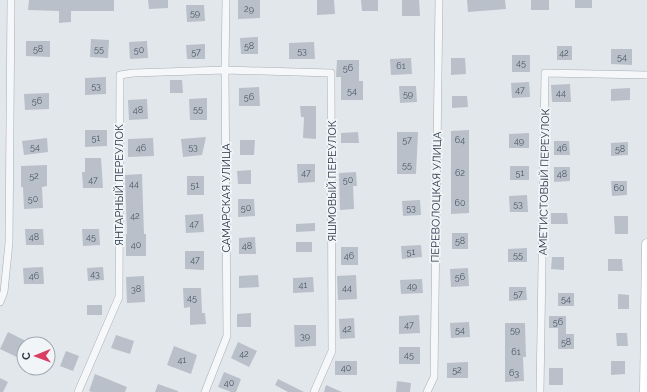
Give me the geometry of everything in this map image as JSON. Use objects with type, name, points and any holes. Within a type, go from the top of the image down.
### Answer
[{"type":"street","points":[[0,302],[9,243],[11,0]]},
{"type":"street","name":"САМАРСКАЯ УЛИЦА","points":[[205,392],[227,336],[225,70],[226,0]]},
{"type":"street","name":"ПЕРЕВОЛОЦКАЯ УЛИЦА","points":[[427,392],[434,377],[439,0]]},
{"type":"street","name":"ЯНТАРНЫЙ ПЕРЕУЛОК","points":[[78,392],[119,297],[120,76],[133,73],[225,70]]},
{"type":"street","name":"ЯШМОВЫЙ ПЕРЕУЛОК","points":[[225,70],[331,73],[332,351],[314,392]]},
{"type":"street","name":"АМЕТИСТОВЫЙ ПЕРЕУЛОК","points":[[540,392],[546,73],[647,75]]},
{"type":"street","points":[[645,392],[647,244]]},
{"type":"building","points":[[29,0],[114,0],[114,11],[71,11],[71,22],[59,23],[59,11],[28,10]]},
{"type":"building","points":[[148,0],[168,0],[168,8],[149,9]]},
{"type":"building","points":[[238,0],[260,0],[260,18],[238,19]]},
{"type":"building","points":[[317,0],[334,0],[335,14],[317,15]]},
{"type":"building","points":[[361,0],[378,0],[378,11],[362,11]]},
{"type":"building","points":[[402,0],[419,0],[420,16],[402,16]]},
{"type":"building","points":[[467,0],[505,0],[506,9],[468,12]]},
{"type":"building","points":[[531,0],[549,0],[549,10],[531,10]]},
{"type":"building","points":[[575,0],[592,0],[592,8],[575,8]]},
{"type":"building","points":[[186,5],[204,5],[205,21],[187,22]]},
{"type":"building","points":[[258,37],[258,54],[241,54],[240,38]]},
{"type":"building","points":[[91,39],[109,40],[108,58],[90,57]]},
{"type":"building","points":[[26,41],[50,41],[50,57],[26,56]]},
{"type":"building","points":[[147,41],[148,58],[130,59],[129,42]]},
{"type":"building","points":[[314,42],[315,59],[289,59],[289,43]]},
{"type":"building","points":[[205,44],[205,59],[187,59],[186,45]]},
{"type":"building","points":[[557,46],[572,46],[572,60],[557,60]]},
{"type":"building","points":[[611,49],[632,49],[632,65],[611,64]]},
{"type":"building","points":[[512,55],[530,55],[530,72],[512,72]]},
{"type":"building","points":[[411,58],[412,74],[391,75],[390,59]]},
{"type":"building","points":[[451,58],[465,58],[466,74],[451,75]]},
{"type":"building","points":[[337,60],[359,60],[359,81],[363,81],[363,100],[341,100],[341,77],[336,77]]},
{"type":"building","points":[[106,77],[106,94],[85,95],[85,78]]},
{"type":"building","points":[[170,80],[182,80],[183,93],[170,93]]},
{"type":"building","points":[[529,82],[530,97],[512,98],[511,83]]},
{"type":"building","points":[[570,84],[571,102],[552,102],[551,85]]},
{"type":"building","points":[[399,86],[416,86],[417,102],[400,103]]},
{"type":"building","points":[[259,87],[260,106],[239,106],[239,88]]},
{"type":"building","points":[[630,88],[630,100],[611,101],[611,89]]},
{"type":"building","points":[[49,93],[49,109],[25,110],[24,94]]},
{"type":"building","points":[[452,96],[467,96],[468,107],[452,108]]},
{"type":"building","points":[[207,98],[207,120],[190,120],[189,99]]},
{"type":"building","points":[[147,99],[148,119],[129,120],[128,100]]},
{"type":"building","points":[[300,106],[316,106],[316,139],[303,138],[304,117],[301,117]]},
{"type":"building","points":[[85,130],[107,130],[107,146],[85,147]]},
{"type":"building","points":[[469,130],[469,213],[451,214],[451,131]]},
{"type":"building","points":[[358,132],[359,143],[341,143],[341,133]]},
{"type":"building","points":[[397,132],[418,132],[416,174],[397,174]]},
{"type":"building","points":[[529,133],[529,148],[509,148],[509,134]]},
{"type":"building","points":[[206,137],[202,155],[183,157],[181,139]]},
{"type":"building","points":[[47,138],[48,152],[24,155],[22,141]]},
{"type":"building","points":[[153,138],[154,156],[128,157],[128,139]]},
{"type":"building","points":[[240,140],[255,140],[254,155],[240,155]]},
{"type":"building","points":[[554,141],[569,141],[570,155],[554,155]]},
{"type":"building","points":[[628,142],[628,155],[611,156],[611,143]]},
{"type":"building","points":[[85,158],[101,158],[103,188],[83,188],[82,172],[85,172]]},
{"type":"building","points":[[297,164],[315,164],[315,182],[298,183]]},
{"type":"building","points":[[47,165],[47,186],[42,187],[43,208],[24,209],[23,187],[21,187],[21,166]]},
{"type":"building","points":[[510,166],[529,166],[529,180],[510,180]]},
{"type":"building","points":[[554,167],[570,167],[570,181],[554,182]]},
{"type":"building","points":[[251,170],[251,184],[238,184],[237,171]]},
{"type":"building","points":[[356,172],[357,186],[353,186],[354,209],[340,210],[339,173]]},
{"type":"building","points":[[142,174],[146,256],[126,256],[127,234],[125,175]]},
{"type":"building","points":[[187,176],[204,176],[204,195],[187,195]]},
{"type":"building","points":[[611,181],[627,181],[627,195],[612,196]]},
{"type":"building","points":[[527,195],[528,212],[510,212],[509,196]]},
{"type":"building","points":[[238,199],[254,199],[255,216],[238,217]]},
{"type":"building","points":[[420,200],[421,215],[403,216],[402,201]]},
{"type":"building","points":[[551,213],[567,213],[568,224],[551,224]]},
{"type":"building","points":[[203,214],[204,232],[186,233],[185,215]]},
{"type":"building","points":[[614,216],[628,216],[628,234],[615,234]]},
{"type":"building","points":[[315,223],[315,231],[296,232],[296,224]]},
{"type":"building","points":[[25,229],[43,229],[44,245],[26,245]]},
{"type":"building","points":[[82,229],[99,229],[100,245],[83,246]]},
{"type":"building","points":[[452,233],[468,233],[468,249],[452,249]]},
{"type":"building","points":[[255,237],[256,254],[239,254],[239,238]]},
{"type":"building","points":[[296,242],[312,242],[312,252],[296,252]]},
{"type":"building","points":[[421,245],[422,257],[402,259],[401,246]]},
{"type":"building","points":[[341,247],[358,247],[358,265],[341,265]]},
{"type":"building","points":[[527,248],[527,262],[508,262],[508,249]]},
{"type":"building","points":[[185,251],[204,251],[204,270],[185,269]]},
{"type":"building","points":[[552,257],[564,257],[564,270],[551,269]]},
{"type":"building","points":[[608,259],[622,259],[623,271],[608,271]]},
{"type":"building","points":[[43,267],[44,284],[24,284],[23,268]]},
{"type":"building","points":[[103,267],[104,280],[88,281],[87,268]]},
{"type":"building","points":[[468,268],[469,286],[451,287],[450,269]]},
{"type":"building","points":[[258,275],[259,287],[239,288],[239,276]]},
{"type":"building","points":[[356,275],[357,299],[338,300],[337,276]]},
{"type":"building","points":[[144,276],[145,302],[127,303],[126,277]]},
{"type":"building","points":[[313,277],[314,292],[293,293],[293,278]]},
{"type":"building","points":[[422,279],[423,293],[401,294],[400,280]]},
{"type":"building","points":[[509,287],[526,287],[527,300],[509,301]]},
{"type":"building","points":[[183,288],[201,288],[202,313],[205,313],[206,324],[190,325],[190,307],[184,308]]},
{"type":"building","points":[[558,293],[574,293],[574,306],[558,306]]},
{"type":"building","points":[[618,294],[629,295],[629,309],[618,309]]},
{"type":"building","points":[[87,305],[102,305],[102,315],[87,315]]},
{"type":"building","points":[[251,313],[251,327],[237,327],[237,314]]},
{"type":"building","points":[[419,315],[420,333],[399,334],[399,316]]},
{"type":"building","points":[[549,316],[566,316],[566,334],[574,334],[574,349],[558,349],[558,328],[549,328]]},
{"type":"building","points":[[354,318],[355,338],[340,339],[339,319]]},
{"type":"building","points":[[469,322],[470,337],[451,338],[450,323]]},
{"type":"building","points":[[505,323],[525,323],[526,357],[523,357],[524,381],[505,382]]},
{"type":"building","points":[[294,325],[316,325],[316,346],[295,347]]},
{"type":"building","points":[[8,332],[16,336],[16,357],[0,349]]},
{"type":"building","points":[[616,333],[627,333],[628,346],[617,346]]},
{"type":"building","points":[[116,335],[134,341],[130,354],[111,348]]},
{"type":"building","points":[[238,342],[257,351],[249,367],[231,358]]},
{"type":"building","points":[[174,346],[197,355],[191,374],[167,365]]},
{"type":"building","points":[[399,347],[420,347],[420,364],[399,364]]},
{"type":"building","points":[[66,351],[79,356],[73,371],[60,366]]},
{"type":"building","points":[[335,361],[357,361],[357,375],[335,375]]},
{"type":"building","points":[[611,361],[625,361],[625,374],[611,375]]},
{"type":"building","points":[[468,362],[468,378],[447,378],[447,363]]},
{"type":"building","points":[[549,368],[563,368],[563,385],[549,385]]},
{"type":"building","points":[[224,372],[241,379],[236,392],[231,392],[218,387]]},
{"type":"building","points":[[95,374],[127,387],[125,392],[89,391]]},
{"type":"building","points":[[0,378],[8,382],[3,392],[0,392]]},
{"type":"building","points":[[278,379],[304,392],[288,392],[275,385]]},
{"type":"building","points":[[397,381],[411,383],[410,392],[396,392]]},
{"type":"building","points":[[158,384],[178,391],[178,392],[155,392]]},
{"type":"building","points":[[326,385],[342,392],[324,392]]}]
